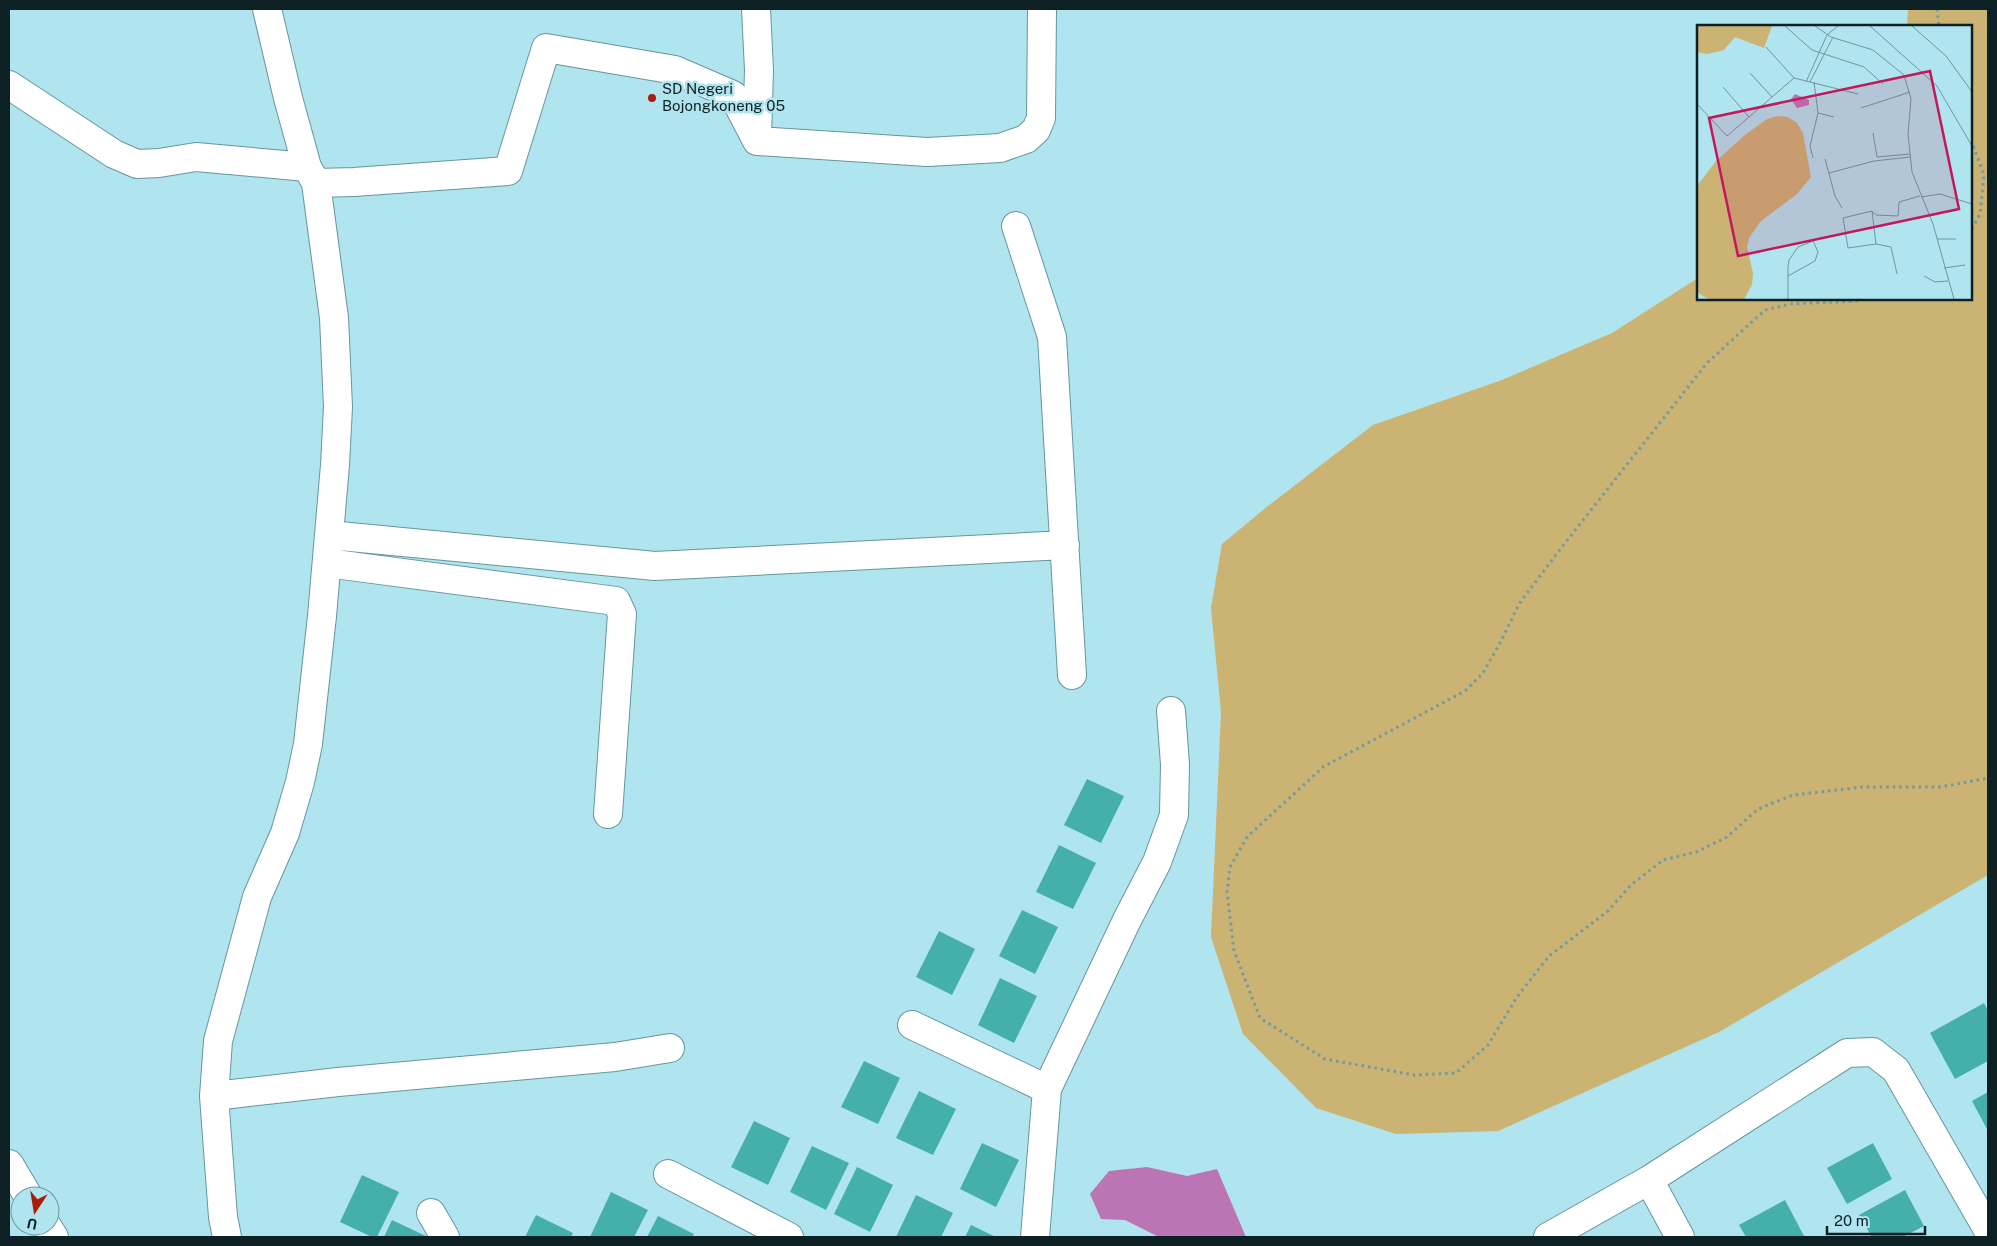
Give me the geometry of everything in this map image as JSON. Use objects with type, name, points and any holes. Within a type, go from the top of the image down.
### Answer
[{"type":"street","points":[[227,1237],[223,1217],[214,1096],[218,1041],[256,897],[284,833],[300,782],[306,753],[327,562],[338,407],[334,318],[312,175],[288,98],[267,9]]},
{"type":"street","points":[[756,9],[759,70],[757,141]]},
{"type":"street","points":[[757,141],[927,152],[1000,148],[1026,138],[1036,130],[1040,118],[1042,9]]},
{"type":"street","points":[[9,85],[114,154],[137,164],[159,164],[196,157],[354,182],[508,171],[546,48],[675,70],[725,92],[733,96],[757,141]]},
{"type":"street","points":[[1016,226],[1052,337],[1072,675]]},
{"type":"street","points":[[329,535],[655,566],[1065,545]]},
{"type":"street","points":[[327,562],[616,601],[622,614],[608,814]]},
{"type":"street","points":[[1035,1237],[1047,1089],[1127,920],[1158,862],[1174,815],[1176,764],[1171,711]]},
{"type":"street","points":[[912,1025],[1047,1089]]},
{"type":"street","points":[[214,1096],[338,1082],[615,1057],[670,1048]]},
{"type":"street","points":[[1548,1237],[1649,1180],[1847,1053],[1873,1052],[1896,1070],[1988,1230]]},
{"type":"street","points":[[9,1164],[22,1186]]},
{"type":"street","points":[[668,1174],[789,1237]]},
{"type":"street","points":[[1649,1180],[1680,1237]]},
{"type":"street","points":[[431,1213],[445,1237]]},
{"type":"path","points":[[1937,9],[1939,25]]},
{"type":"path","points":[[1972,143],[1984,175],[1980,214],[1972,229]]},
{"type":"path","points":[[1858,300],[1790,304],[1765,310],[1707,363],[1558,552],[1519,604],[1501,642],[1483,673],[1465,691],[1396,726],[1323,767],[1247,837],[1230,867],[1227,892],[1234,951],[1260,1018],[1325,1059],[1414,1075],[1456,1073],[1488,1045],[1518,997],[1549,956],[1608,911],[1631,885],[1663,860],[1696,852],[1727,837],[1758,809],[1793,795],[1862,787],[1941,786],[1972,783],[1988,778]]},
{"type":"shaded area","points":[[1908,9],[1988,9],[1988,875],[1719,1032],[1498,1131],[1396,1134],[1316,1108],[1243,1034],[1211,937],[1221,712],[1211,608],[1222,544],[1373,425],[1502,380],[1612,333],[1697,279],[1697,300],[1972,300],[1972,25],[1907,25]]},
{"type":"shaded area","points":[[1147,1167],[1187,1176],[1217,1169],[1246,1237],[1159,1237],[1125,1220],[1101,1219],[1090,1194],[1109,1171]]},
{"type":"building","points":[[1087,779],[1124,796],[1101,843],[1064,825]]},
{"type":"building","points":[[1059,845],[1096,863],[1073,909],[1036,892]]},
{"type":"building","points":[[1022,910],[1058,927],[1035,974],[999,956]]},
{"type":"building","points":[[939,931],[975,949],[952,995],[916,977]]},
{"type":"building","points":[[1000,978],[1037,996],[1014,1043],[978,1025]]},
{"type":"building","points":[[1984,1003],[1988,1011],[1988,1061],[1955,1079],[1930,1033]]},
{"type":"building","points":[[864,1061],[900,1078],[878,1124],[841,1107]]},
{"type":"building","points":[[919,1091],[956,1109],[933,1155],[896,1138]]},
{"type":"building","points":[[1988,1092],[1988,1131],[1972,1101]]},
{"type":"building","points":[[754,1121],[790,1138],[768,1185],[731,1167]]},
{"type":"building","points":[[982,1143],[1019,1160],[996,1207],[960,1189]]},
{"type":"building","points":[[1873,1143],[1892,1179],[1847,1204],[1827,1168]]},
{"type":"building","points":[[812,1146],[849,1163],[826,1210],[790,1192]]},
{"type":"building","points":[[857,1167],[893,1185],[870,1232],[834,1214]]},
{"type":"building","points":[[362,1175],[399,1192],[377,1237],[372,1237],[340,1222]]},
{"type":"building","points":[[1905,1190],[1924,1226],[1903,1237],[1872,1237],[1859,1215]]},
{"type":"building","points":[[611,1192],[648,1210],[634,1237],[590,1237]]},
{"type":"building","points":[[916,1195],[953,1213],[941,1237],[896,1237]]},
{"type":"building","points":[[1785,1200],[1804,1236],[1746,1237],[1739,1225]]},
{"type":"building","points":[[536,1215],[573,1233],[571,1237],[525,1237]]},
{"type":"building","points":[[658,1216],[694,1234],[692,1237],[647,1237]]},
{"type":"building","points":[[392,1220],[428,1237],[384,1237]]},
{"type":"building","points":[[971,1225],[996,1237],[965,1237]]},
{"type":"place","name":"SD Negeri Bojongkoneng 05","points":[[652,98]]}]
